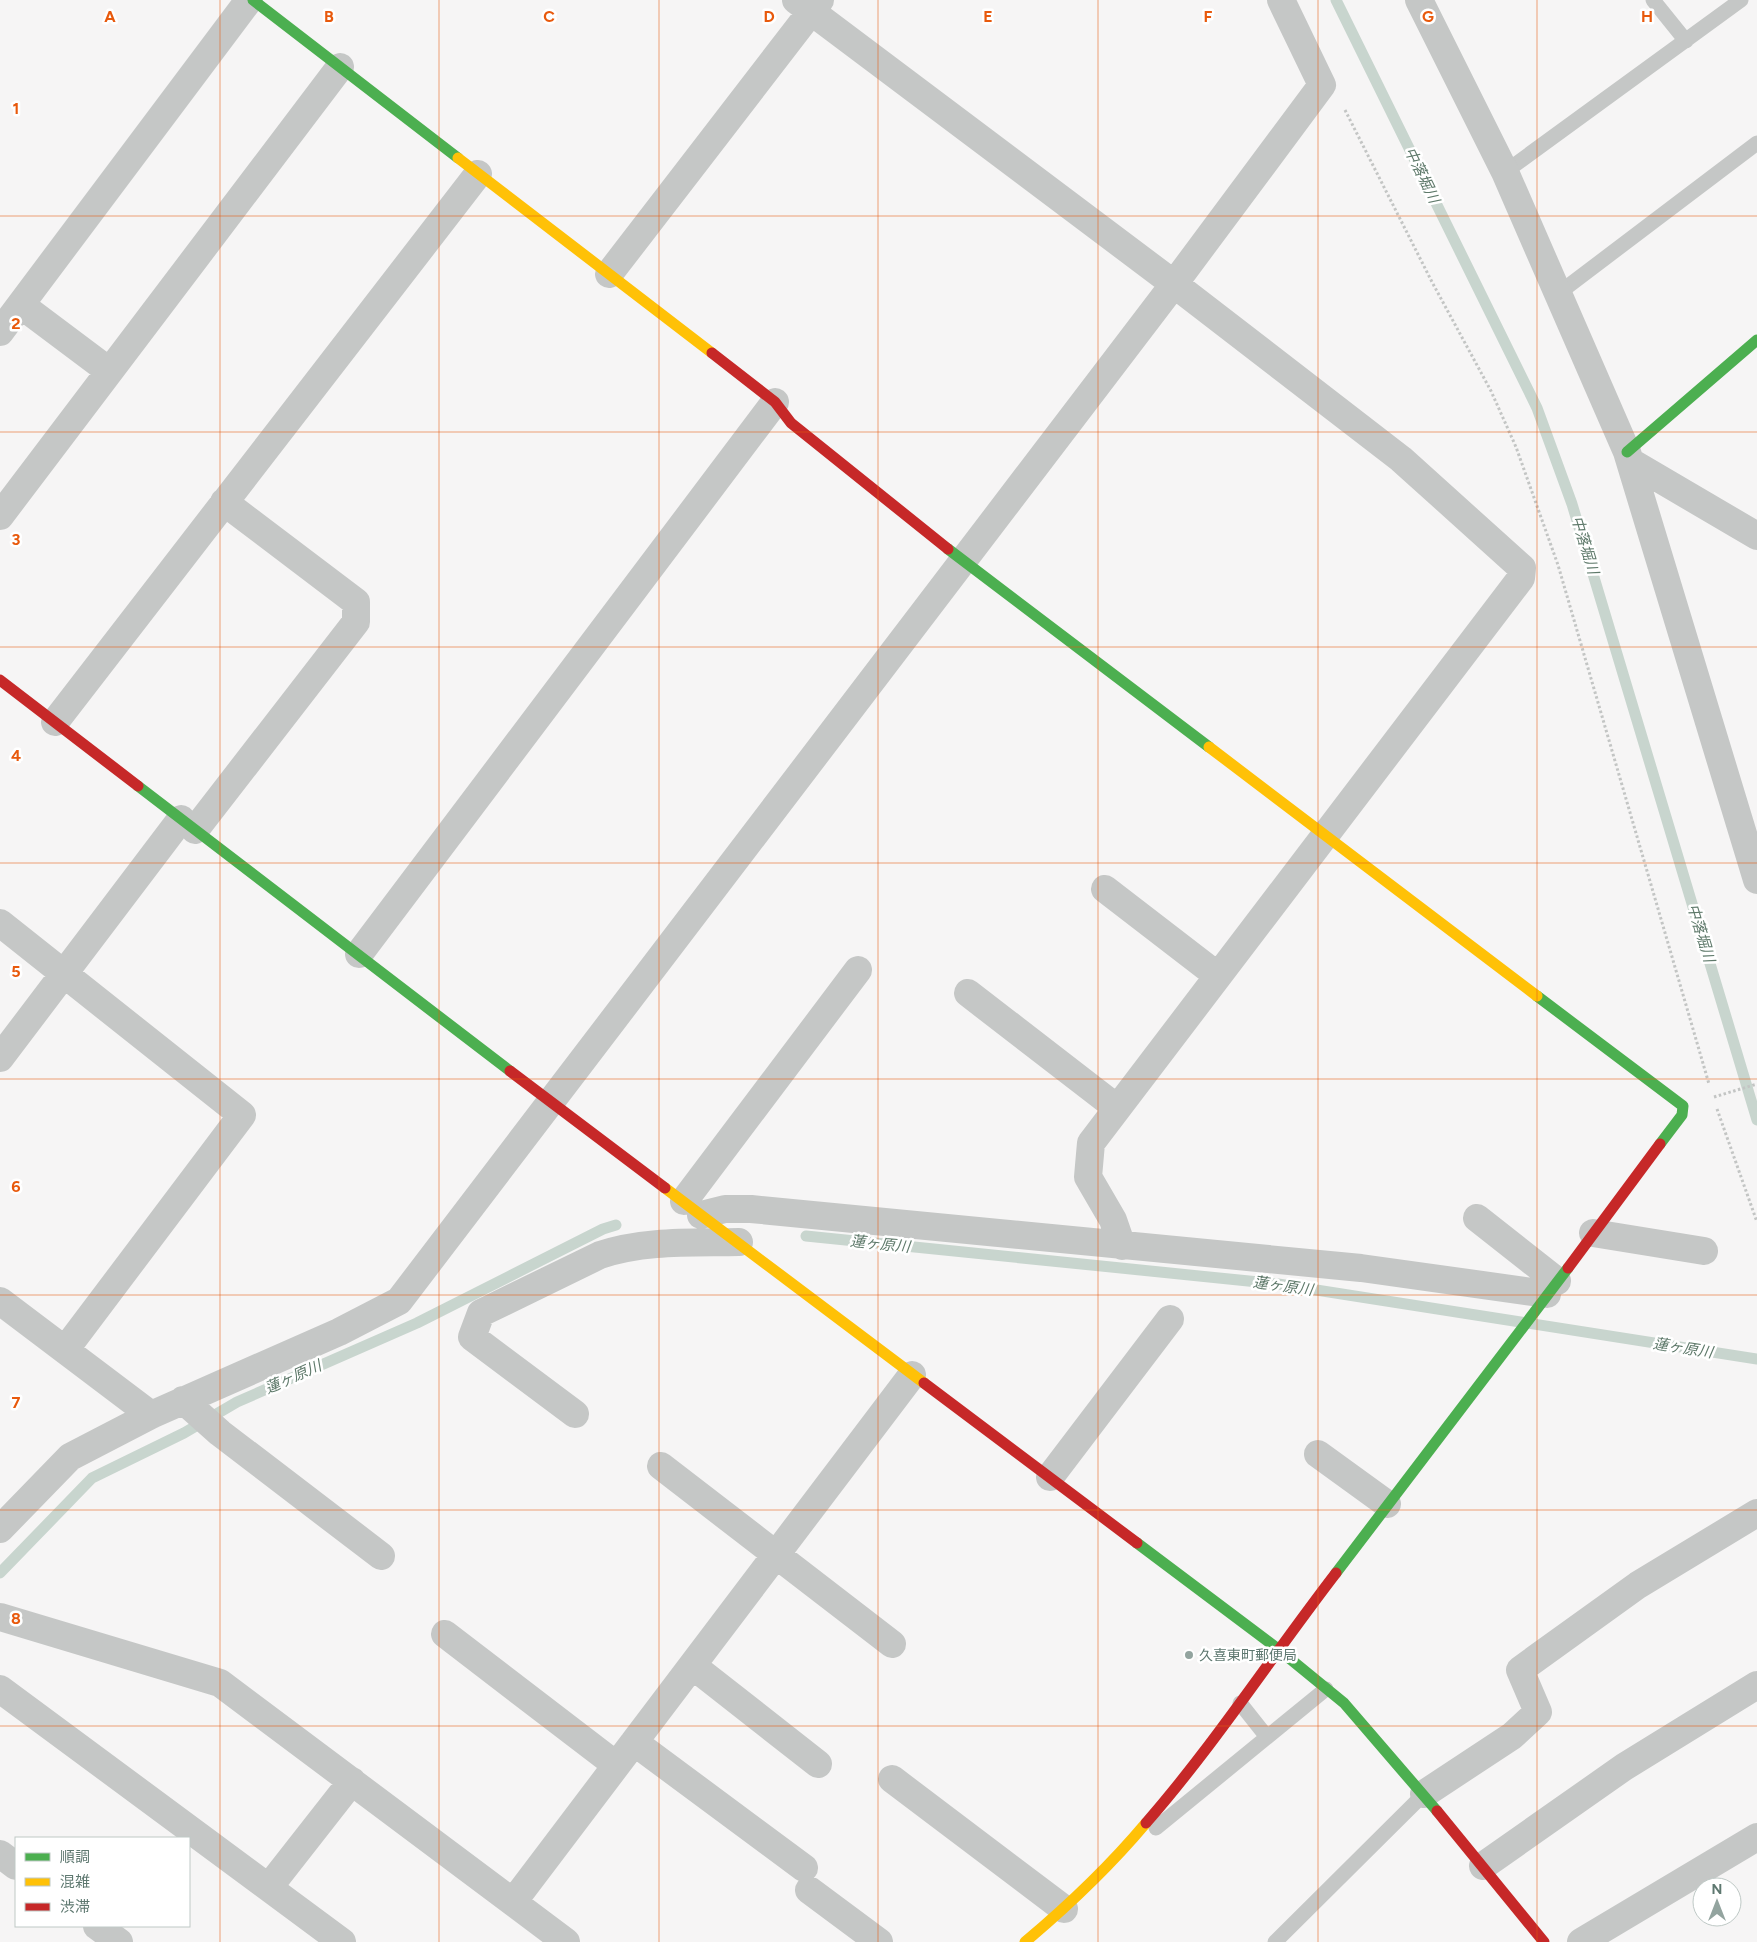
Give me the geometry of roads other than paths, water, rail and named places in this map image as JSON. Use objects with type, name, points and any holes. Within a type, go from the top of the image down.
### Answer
[{"type":"street","points":[[0,332],[249,0]]},
{"type":"street","points":[[253,0],[775,402],[791,424],[963,561],[1683,1106],[1682,1115],[1519,1334],[1278,1649],[1190,1773],[1112,1863],[1064,1909],[1025,1942]]},
{"type":"street","points":[[6,1512],[70,1456],[150,1415],[189,1405],[400,1301],[1174,284],[1322,85],[1281,0]]},
{"type":"street","points":[[1419,0],[1505,172],[1629,457],[1757,880]]},
{"type":"street","points":[[609,274],[809,4],[1400,459],[1522,568],[1521,578],[1091,1143],[1088,1177],[1113,1220],[1122,1246]]},
{"type":"street","points":[[0,516],[340,67]]},
{"type":"street","points":[[55,722],[478,174]]},
{"type":"street","points":[[21,305],[109,371]]},
{"type":"street","points":[[1629,457],[1757,340]]},
{"type":"street","points":[[359,954],[775,402]]},
{"type":"street","points":[[1629,457],[1757,536]]},
{"type":"street","points":[[0,1058],[64,973],[356,622],[356,602],[224,502]]},
{"type":"street","points":[[0,680],[550,1102],[739,1242],[912,1375],[1278,1649],[1344,1704],[1424,1794],[1544,1942]]},
{"type":"street","points":[[1105,889],[1218,976]]},
{"type":"street","points":[[0,923],[242,1115],[65,1350]]},
{"type":"street","points":[[692,1208],[858,970]]},
{"type":"street","points":[[968,992],[1117,1108]]},
{"type":"street","points":[[692,1208],[751,1209],[1351,1267],[1548,1293]]},
{"type":"street","points":[[1477,1218],[1548,1293]]},
{"type":"street","points":[[1593,1233],[1704,1251]]},
{"type":"street","points":[[575,1414],[472,1337],[481,1313],[600,1255],[620,1248],[662,1244],[739,1242]]},
{"type":"street","points":[[0,1301],[150,1415]]},
{"type":"street","points":[[1050,1477],[1170,1319]]},
{"type":"street","points":[[513,1902],[912,1375]]},
{"type":"street","points":[[189,1405],[220,1433],[381,1556]]},
{"type":"street","points":[[1318,1454],[1388,1504]]},
{"type":"street","points":[[661,1466],[892,1644]]},
{"type":"street","points":[[1424,1794],[1512,1736],[1538,1712],[1520,1670],[1638,1585],[1757,1513]]},
{"type":"street","points":[[0,1617],[220,1683],[566,1942]]},
{"type":"street","points":[[445,1634],[616,1765]]},
{"type":"street","points":[[693,1666],[818,1764]]},
{"type":"street","points":[[1483,1866],[1624,1767],[1757,1684]]},
{"type":"street","points":[[0,1689],[342,1942]]},
{"type":"street","points":[[634,1742],[807,1879],[879,1942]]},
{"type":"street","points":[[892,1779],[1064,1909]]},
{"type":"street","points":[[269,1887],[352,1781]]},
{"type":"street","points":[[1581,1942],[1757,1837]]},
{"type":"street","points":[[0,1854],[15,1865]]},
{"type":"street","points":[[98,1927],[119,1942]]},
{"type":"lane","points":[[1654,0],[1686,41]]},
{"type":"lane","points":[[1505,172],[1741,0]]},
{"type":"lane","points":[[1559,294],[1757,143]]},
{"type":"lane","points":[[1112,1863],[1326,1689]]},
{"type":"lane","points":[[1240,1704],[1267,1738]]},
{"type":"lane","points":[[1275,1942],[1424,1794]]},
{"type":"waterway","name":"中落堀川","points":[[1336,0],[1537,408],[1572,504],[1757,1120]]},
{"type":"waterway","name":"蓮ヶ原川","points":[[0,1573],[92,1478],[184,1433],[237,1402],[417,1323],[603,1229],[616,1225]]},
{"type":"waterway","name":"蓮ヶ原川","points":[[806,1236],[1278,1284],[1757,1359]]},
{"type":"place","name":"久喜東町郵便局","points":[[1189,1655]]}]
